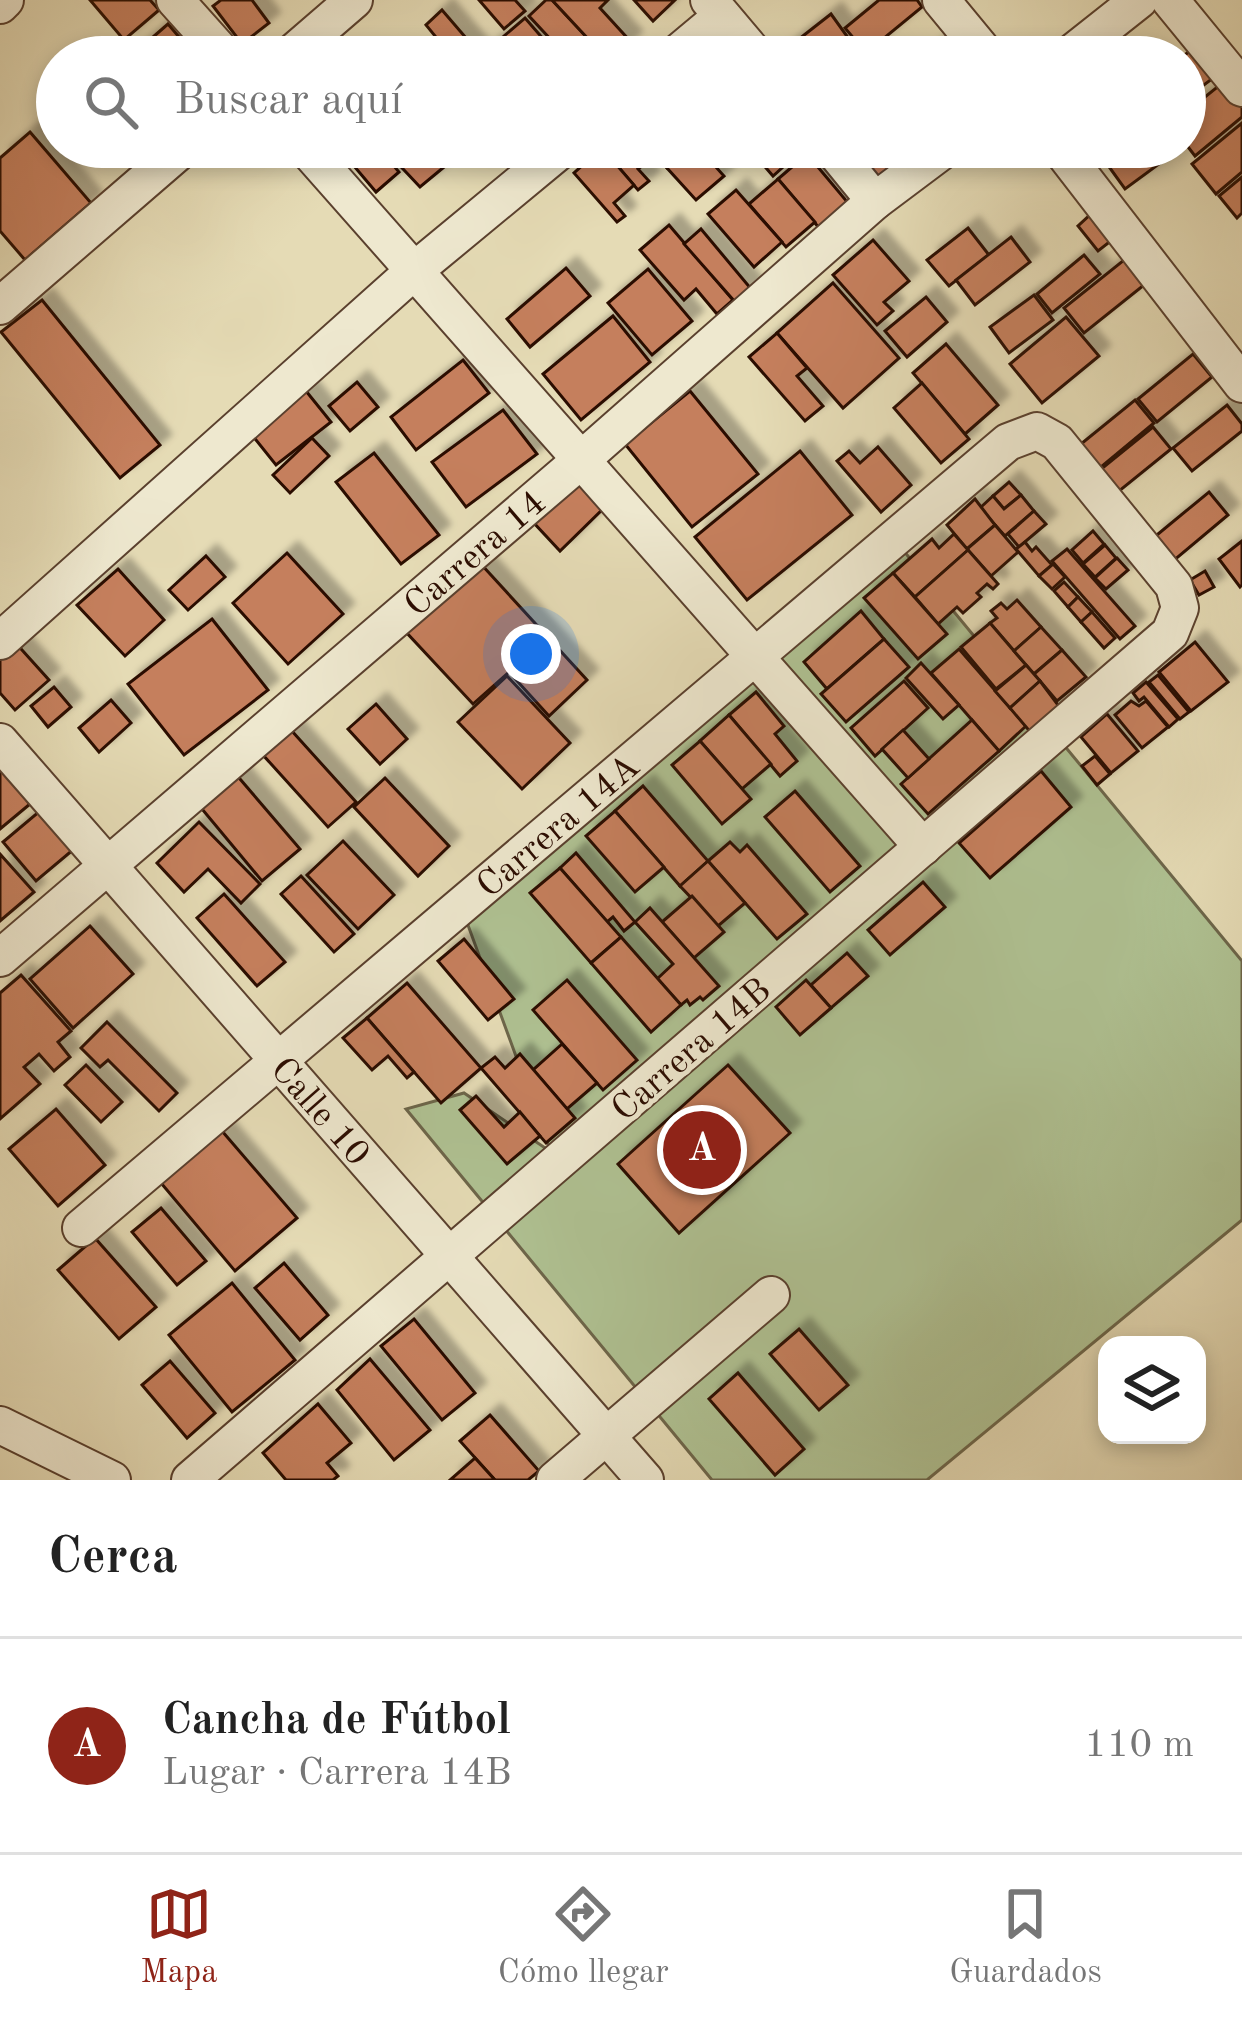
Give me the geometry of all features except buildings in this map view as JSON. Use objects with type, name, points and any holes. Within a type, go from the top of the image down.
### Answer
[{"type":"street","points":[[175,0],[207,36]]},
{"type":"street","points":[[312,36],[354,0]]},
{"type":"street","points":[[941,0],[971,36]]},
{"type":"street","points":[[1093,36],[1138,0]]},
{"type":"street","points":[[1170,0],[1199,36]]},
{"type":"street","points":[[691,36],[716,8],[739,36]]},
{"type":"street","points":[[1206,44],[1242,88]]},
{"type":"street","points":[[0,306],[160,168]]},
{"type":"street","points":[[323,168],[922,847]]},
{"type":"street","points":[[0,641],[414,271],[539,168]]},
{"type":"street","points":[[848,168],[875,201]]},
{"type":"street","name":"Carrera 14","points":[[0,958],[875,201],[919,168]]},
{"type":"street","points":[[1076,168],[1242,384]]},
{"type":"street","name":"Carrera 14B","points":[[190,1480],[1170,633],[1180,608],[1174,586],[1057,442],[1037,431]]},
{"type":"street","name":"Carrera 14A","points":[[81,1228],[1008,442],[1037,431]]},
{"type":"street","name":"Calle 10","points":[[0,742],[645,1480]]},
{"type":"street","points":[[555,1480],[771,1295]]},
{"type":"street","points":[[0,1425],[112,1480]]},
{"type":"green space","points":[[898,544],[1242,961],[1242,1220],[927,1480],[712,1480],[406,1109],[464,1093],[551,1152],[461,906]]},
{"type":"place","name":"Cancha de Fútbol","points":[[702,1150]]}]
